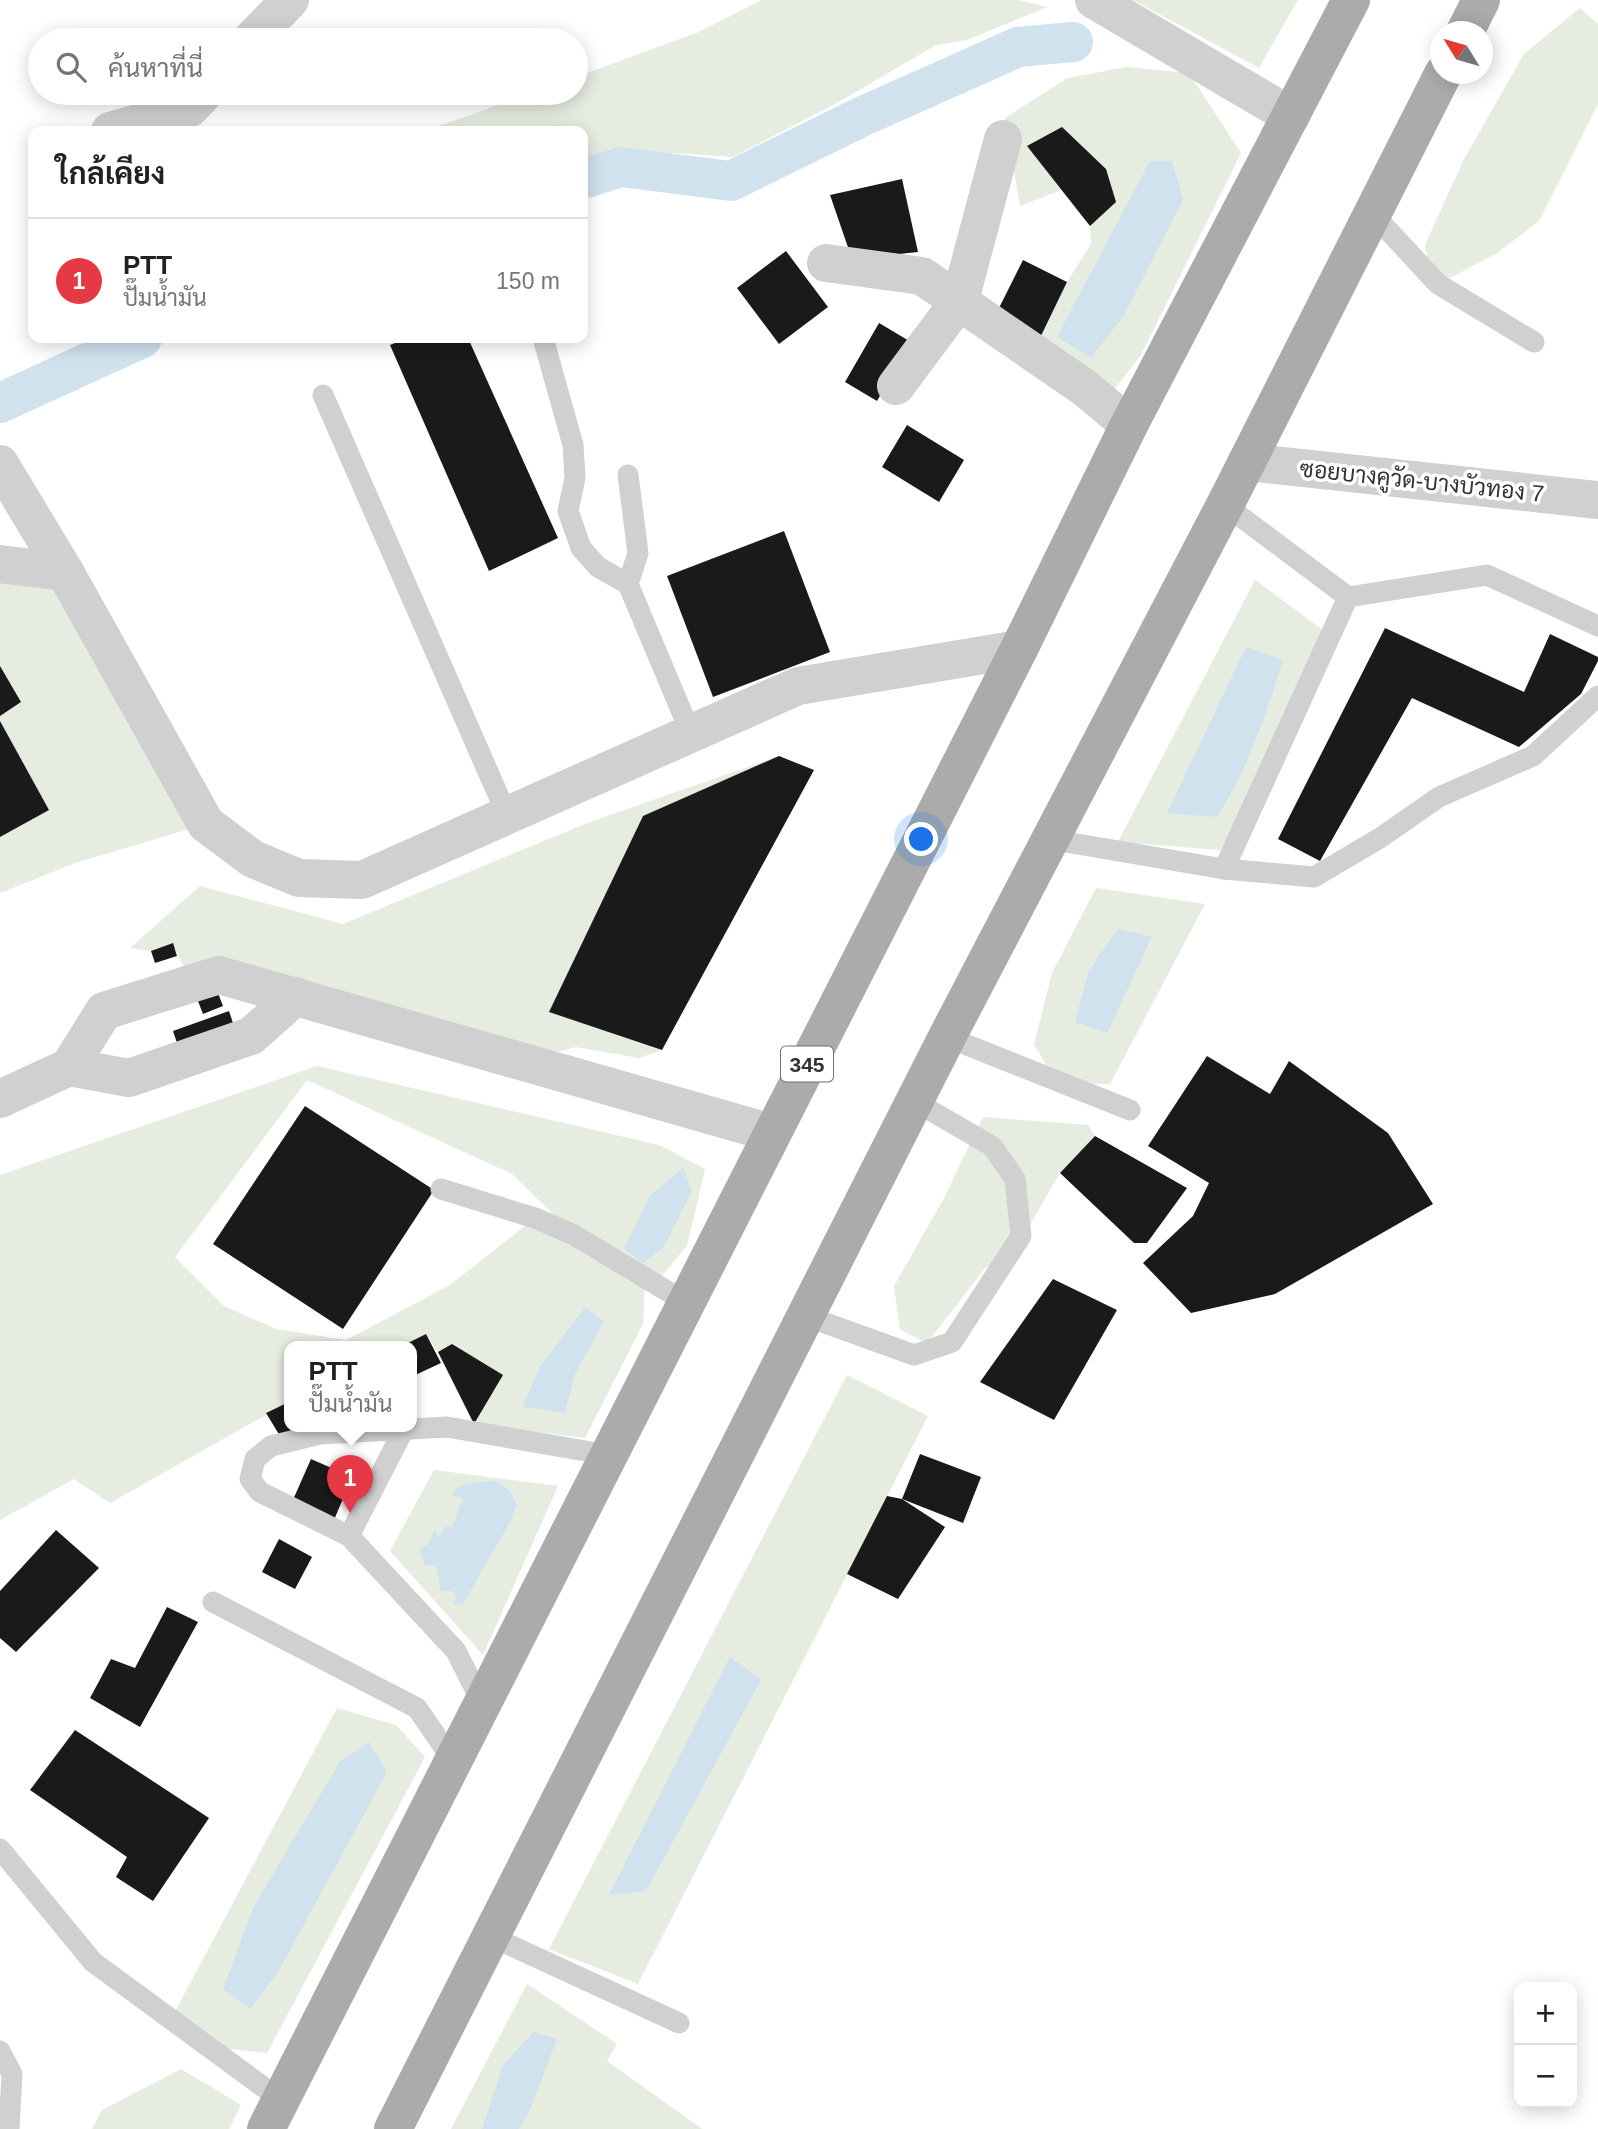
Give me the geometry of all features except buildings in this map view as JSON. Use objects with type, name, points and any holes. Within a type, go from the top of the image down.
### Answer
[{"type":"main road","name":"345","points":[[273,2115],[1019,649],[1129,425],[1351,0]]},
{"type":"main road","points":[[1470,21],[1481,0]]},
{"type":"main road","points":[[393,2129],[914,1101],[1048,839],[1225,505],[1438,84]]},
{"type":"street","points":[[262,28],[290,0]]},
{"type":"street","points":[[1094,0],[1291,116]]},
{"type":"street","points":[[131,126],[195,111]]},
{"type":"street","points":[[896,386],[960,300],[1003,139]]},
{"type":"street","points":[[826,263],[922,276],[1086,388],[1129,425]]},
{"type":"street","name":"ซอยบางคูวัด-บางบัวทอง 7","points":[[1247,462],[1598,500]]},
{"type":"street","points":[[0,464],[65,572],[206,824],[253,859],[299,878],[362,880],[798,686],[1019,649]]},
{"type":"street","points":[[0,564],[65,572]]},
{"type":"street","points":[[0,1099],[69,1067],[104,1011],[219,975],[772,1133]]},
{"type":"street","points":[[69,1067],[129,1079],[251,1036],[296,996]]},
{"type":"lane","points":[[1372,213],[1438,284],[1534,342]]},
{"type":"lane","points":[[544,343],[573,446],[575,478],[568,511],[581,548],[598,566],[628,584],[691,734]]},
{"type":"lane","points":[[323,395],[507,815]]},
{"type":"lane","points":[[628,475],[638,553],[628,584]]},
{"type":"lane","points":[[1225,505],[1348,597],[1487,575],[1598,626]]},
{"type":"lane","points":[[1224,869],[1348,597]]},
{"type":"lane","points":[[1048,839],[1224,869],[1314,877],[1380,838],[1439,797],[1533,755],[1598,696]]},
{"type":"lane","points":[[947,1037],[1130,1110]]},
{"type":"lane","points":[[806,1315],[914,1356],[951,1342],[1021,1236],[1015,1180],[992,1146],[914,1101]]},
{"type":"lane","points":[[441,1189],[535,1217],[574,1235],[687,1303]]},
{"type":"lane","points":[[417,1428],[447,1427],[609,1455]]},
{"type":"lane","points":[[354,1432],[320,1434],[271,1446],[256,1459],[250,1479],[260,1492],[349,1536],[456,1651],[482,1703]]},
{"type":"lane","points":[[349,1536],[402,1432]]},
{"type":"lane","points":[[213,1602],[417,1708],[452,1759]]},
{"type":"lane","points":[[0,1849],[93,1962],[273,2115]]},
{"type":"lane","points":[[490,1936],[679,2023]]},
{"type":"lane","points":[[0,2050],[12,2074],[9,2129]]},
{"type":"shaded area","points":[[762,0],[1018,0],[1047,7],[967,40],[936,45],[837,103],[733,157],[625,150],[588,158],[588,126],[439,126],[498,105],[588,105],[588,73],[699,32]]},
{"type":"shaded area","points":[[1133,0],[1298,0],[1259,68]]},
{"type":"shaded area","points":[[1580,8],[1598,24],[1598,104],[1539,221],[1497,253],[1450,278],[1430,270],[1425,245],[1463,161],[1524,54]]},
{"type":"shaded area","points":[[1127,67],[1189,73],[1241,153],[1141,355],[1105,401],[1038,342],[1067,282],[1091,244],[1090,226],[1061,190],[1020,206],[1005,118],[1068,78]]},
{"type":"shaded area","points":[[0,564],[65,572],[206,824],[75,863],[0,893]]},
{"type":"shaded area","points":[[1255,580],[1336,640],[1232,851],[1118,842]]},
{"type":"shaded area","points":[[779,756],[643,816],[550,1012],[662,1050],[639,1058],[576,1047],[543,1056],[189,977],[172,943],[151,951],[130,948],[200,886],[343,924],[590,822]]},
{"type":"shaded area","points":[[1096,888],[1205,904],[1110,1084],[1057,1083],[1034,1044],[1052,973]]},
{"type":"shaded area","points":[[317,1066],[659,1145],[705,1169],[687,1246],[654,1285],[645,1281],[643,1324],[585,1438],[474,1424],[502,1375],[438,1352],[426,1335],[413,1341],[284,1341],[284,1405],[110,1503],[74,1479],[0,1520],[0,1175]],"holes":[[[307,1080],[512,1174],[573,1234],[535,1218],[450,1285],[346,1340],[276,1329],[224,1306],[175,1257]]]},
{"type":"shaded area","points":[[983,1117],[1088,1125],[1095,1136],[1060,1173],[1012,1256],[985,1268],[927,1343],[900,1330],[894,1286],[944,1198]]},
{"type":"shaded area","points":[[847,1375],[928,1416],[638,1984],[549,1949]]},
{"type":"shaded area","points":[[434,1470],[558,1486],[483,1655],[390,1551]]},
{"type":"shaded area","points":[[337,1708],[396,1725],[425,1757],[267,2053],[203,2046],[171,2019]]},
{"type":"shaded area","points":[[527,1984],[617,2044],[607,2061],[702,2129],[451,2129]]},
{"type":"shaded area","points":[[181,2069],[241,2105],[229,2129],[92,2129],[102,2110]]},
{"type":"water","points":[[1150,161],[1172,161],[1183,200],[1124,315],[1091,358],[1057,337]]},
{"type":"water","points":[[1246,647],[1283,660],[1263,721],[1238,780],[1217,817],[1167,813]]},
{"type":"water","points":[[1118,929],[1152,937],[1107,1033],[1075,1022],[1089,970]]},
{"type":"water","points":[[683,1168],[692,1191],[663,1248],[643,1263],[624,1249],[650,1196]]},
{"type":"water","points":[[586,1307],[604,1322],[575,1374],[565,1413],[523,1407],[540,1366]]},
{"type":"water","points":[[494,1481],[509,1490],[517,1504],[510,1522],[463,1604],[452,1605],[457,1597],[453,1591],[441,1591],[436,1565],[424,1565],[420,1549],[429,1543],[434,1530],[440,1538],[444,1527],[452,1527],[463,1498],[452,1495],[460,1486]]},
{"type":"water","points":[[730,1657],[761,1680],[646,1891],[609,1895]]},
{"type":"water","points":[[369,1742],[387,1772],[277,1974],[250,2009],[223,1989],[254,1906],[340,1762]]},
{"type":"water","points":[[534,2032],[557,2039],[529,2112],[519,2129],[482,2129],[503,2065]]},
{"type":"waterway","points":[[588,177],[621,167],[731,181],[861,117],[1018,47],[1073,42]]},
{"type":"waterway","points":[[0,403],[131,343]]},
{"type":"place","name":"PTT","points":[[350,1513]]}]
